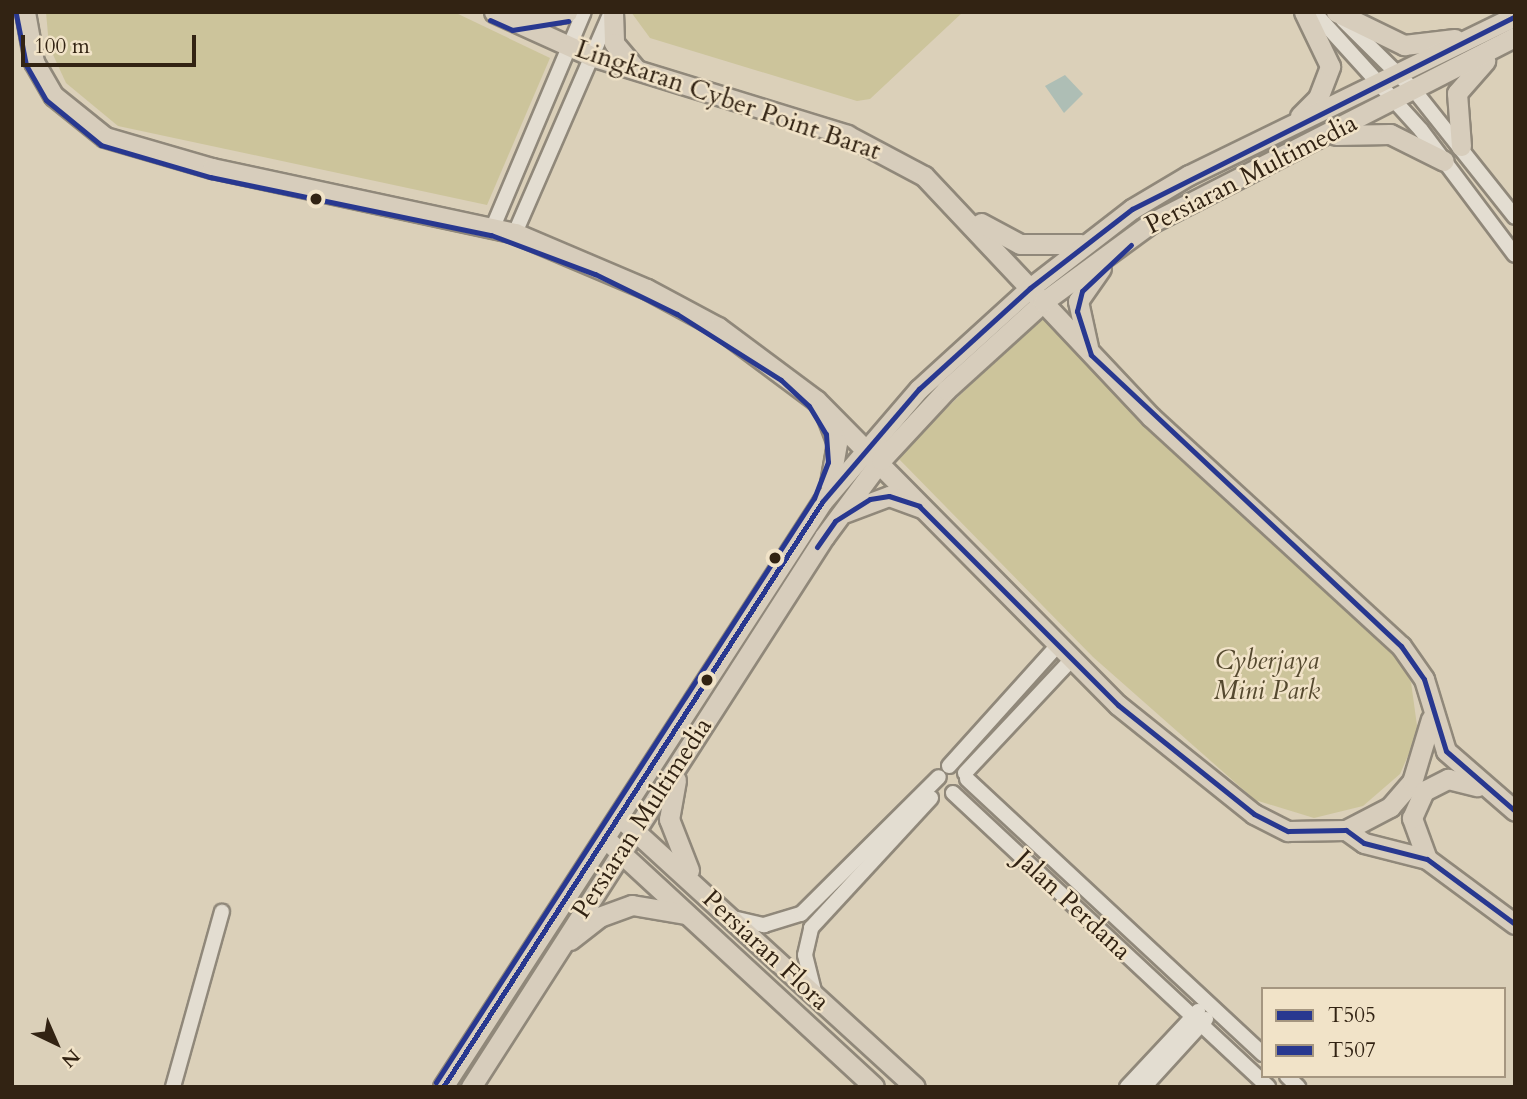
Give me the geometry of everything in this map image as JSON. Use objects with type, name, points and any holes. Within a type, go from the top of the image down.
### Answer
[{"type":"main road","points":[[25,12],[34,62],[54,96],[105,138],[212,168],[515,233],[681,306],[786,373],[881,460],[1118,705],[1270,825],[1315,835],[1346,830],[1376,817],[1412,782],[1428,744],[1432,711]]},
{"type":"main road","name":"Lingkaran Cyber Point Barat","points":[[494,12],[591,55],[848,135],[899,159],[962,211],[1091,355],[1401,646],[1424,679],[1432,711],[1452,758],[1509,807]]},
{"type":"main road","points":[[512,21],[567,12]]},
{"type":"main road","points":[[612,12],[614,43],[636,69]]},
{"type":"main road","points":[[1286,128],[1318,98],[1329,74],[1323,41],[1304,12]]},
{"type":"main road","points":[[1335,12],[1395,43],[1425,46],[1515,16]]},
{"type":"main road","name":"Persiaran Multimedia","points":[[471,1087],[835,521],[881,460],[1087,242],[1189,175],[1390,81],[1515,16]]},
{"type":"main road","points":[[1461,146],[1457,93],[1471,71],[1515,39]]},
{"type":"main road","name":"Persiaran Multimedia","points":[[443,1087],[601,835],[822,502],[865,445],[1036,295],[1222,183],[1396,100],[1515,39]]},
{"type":"main road","points":[[1293,149],[1372,132],[1405,139],[1444,162]]},
{"type":"main road","points":[[1091,355],[1077,311],[1087,281],[1222,183]]},
{"type":"main road","points":[[962,211],[1020,244],[1054,248],[1087,242]]},
{"type":"main road","points":[[816,400],[837,443],[822,502]]},
{"type":"main road","points":[[835,521],[858,504],[888,496],[934,516]]},
{"type":"main road","points":[[696,736],[670,801],[669,820],[678,853],[706,894]]},
{"type":"main road","points":[[1427,859],[1412,818],[1432,785],[1467,781],[1509,807]]},
{"type":"main road","name":"Persiaran Flora","points":[[615,814],[915,1087]]},
{"type":"main road","points":[[1346,830],[1364,843],[1427,859],[1515,924]]},
{"type":"main road","name":"Persiaran Flora","points":[[601,835],[699,921],[874,1087]]},
{"type":"main road","points":[[555,954],[598,917],[632,905],[665,907],[699,921]]},
{"type":"street","points":[[493,227],[567,46],[584,12]]},
{"type":"street","points":[[515,233],[612,12]]},
{"type":"street","points":[[1314,12],[1390,81],[1414,90],[1515,217]]},
{"type":"street","points":[[1335,12],[1390,81],[1396,100],[1515,255]]},
{"type":"street","points":[[817,997],[805,964],[811,928],[944,786],[949,766],[1058,645]]},
{"type":"street","points":[[732,918],[764,925],[801,914],[944,786],[966,776],[1072,659]]},
{"type":"street","name":"Jalan Perdana","points":[[949,766],[966,776],[1054,862],[1261,1052]]},
{"type":"street","name":"Jalan Perdana","points":[[944,786],[1268,1087]]},
{"type":"street","points":[[1041,876],[1054,862]]},
{"type":"street","points":[[1070,903],[1083,889]]},
{"type":"street","points":[[173,1087],[222,912]]},
{"type":"street","points":[[1122,951],[1135,937]]},
{"type":"street","points":[[1127,1087],[1210,1006]]},
{"type":"street","points":[[1144,1087],[1197,1020]]},
{"type":"green space","points":[[46,12],[454,12],[550,58],[487,205],[118,126],[66,83],[49,46]]},
{"type":"green space","points":[[631,12],[963,12],[870,99],[857,101],[650,38]]},
{"type":"green space","name":"Cyberjaya Mini Park","points":[[1043,314],[1199,474],[1399,660],[1411,682],[1418,733],[1400,774],[1363,806],[1314,818],[1255,800],[1093,657],[897,457]]},
{"type":"shaded area","points":[[1065,75],[1083,94],[1064,113],[1045,86]]},
{"type":"transit line","name":"T507","points":[[16,14],[26,65],[46,100],[101,145],[210,177],[491,235],[595,274],[677,314],[781,380],[809,406],[826,434],[828,462],[814,498],[436,1082]]},
{"type":"transit line","name":"T505","points":[[443,1087],[822,502],[919,389],[1030,288],[1132,209],[1515,16]]},
{"type":"transit line","name":"T507","points":[[490,20],[512,30],[568,21]]},
{"type":"transit line","name":"T505","points":[[1131,245],[1082,291],[1077,311],[1091,355],[1401,646],[1424,679],[1446,751],[1515,811]]},
{"type":"transit line","name":"T505","points":[[817,547],[835,521],[870,499],[889,496],[919,506],[1118,705],[1254,814],[1288,831],[1346,830],[1364,843],[1427,859],[1515,924]]}]
